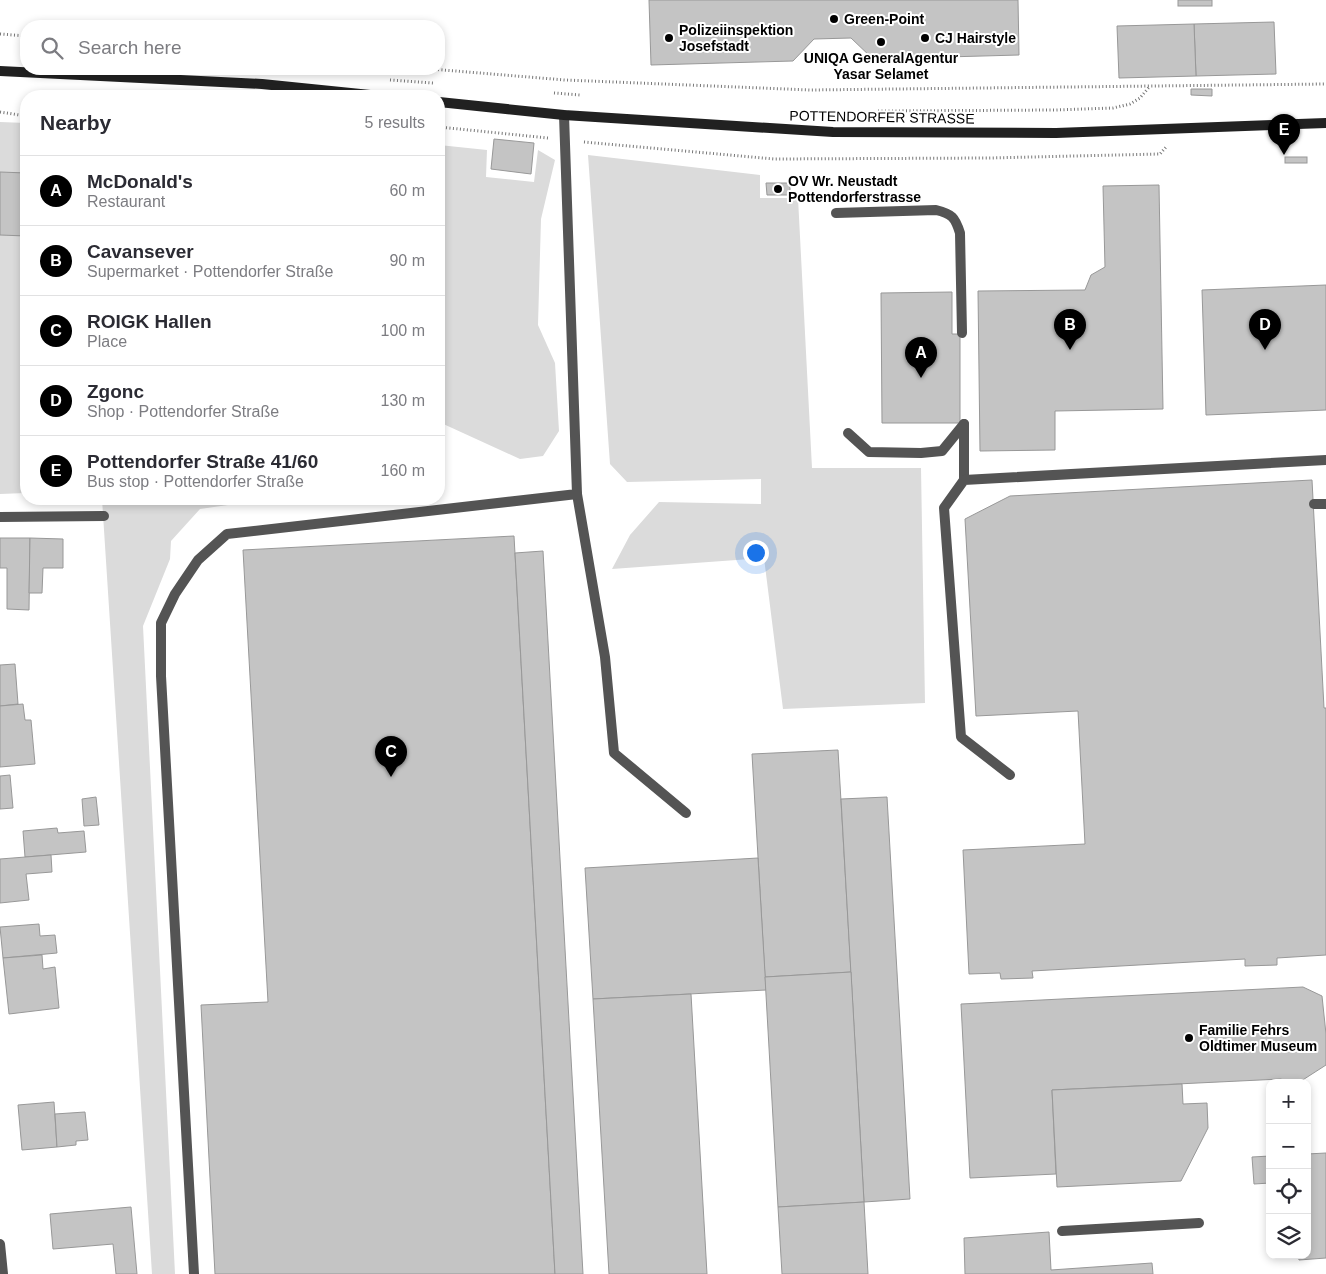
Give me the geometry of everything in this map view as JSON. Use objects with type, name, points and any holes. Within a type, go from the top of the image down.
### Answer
[{"type":"main road","points":[[0,71],[20,72]]},
{"type":"main road","points":[[81,75],[262,84],[321,90]]},
{"type":"main road","name":"POTTENDORFER STRASSE","points":[[445,103],[564,115],[833,132],[1056,133],[1326,123]]},
{"type":"street","points":[[564,115],[577,494],[605,657],[614,753],[686,814]]},
{"type":"street","points":[[836,213],[936,210],[949,213],[956,222],[960,233],[962,333]]},
{"type":"street","points":[[848,433],[869,452],[921,453],[942,451],[964,424],[964,480],[944,508],[961,737],[1010,775]]},
{"type":"street","points":[[964,480],[1326,460]]},
{"type":"street","points":[[194,1274],[161,676],[161,623],[174,594],[198,560],[227,534],[577,494]]},
{"type":"street","points":[[1314,504],[1326,504]]},
{"type":"street","points":[[0,517],[104,516]]},
{"type":"street","points":[[1062,1231],[1199,1224]]},
{"type":"street","points":[[0,1244],[2,1274]]},
{"type":"path","points":[[0,34],[20,36]]},
{"type":"path","points":[[445,70],[565,80],[810,90],[1326,84]]},
{"type":"path","points":[[385,80],[435,83]]},
{"type":"path","points":[[874,111],[1113,108],[1130,104],[1140,98],[1150,86]]},
{"type":"path","points":[[545,92],[584,95]]},
{"type":"path","points":[[0,112],[20,115]]},
{"type":"path","points":[[445,128],[617,146],[774,159],[1160,154]]},
{"type":"shaded area","points":[[0,122],[20,123],[20,493],[0,494]]},
{"type":"shaded area","points":[[445,146],[487,150],[486,177],[534,182],[538,150],[555,160],[541,219],[538,325],[555,363],[559,431],[543,456],[520,459],[445,425]]},
{"type":"shaded area","points":[[588,155],[760,175],[760,198],[798,198],[812,468],[921,468],[925,703],[783,709],[764,558],[612,569],[630,535],[659,502],[761,504],[761,479],[627,482],[610,464]]},
{"type":"shaded area","points":[[102,505],[228,505],[200,509],[171,541],[170,559],[143,626],[175,1274],[152,1274]]},
{"type":"building","name":"Green-Point","points":[[649,0],[1018,0],[1019,55],[873,59],[851,38],[814,39],[793,61],[651,65]]},
{"type":"building","points":[[1178,0],[1212,0],[1212,6],[1178,6]]},
{"type":"building","points":[[1274,22],[1276,74],[1196,76],[1194,24]]},
{"type":"building","points":[[1194,24],[1196,76],[1119,78],[1117,26]]},
{"type":"building","points":[[1191,89],[1212,89],[1212,96],[1191,95]]},
{"type":"building","points":[[494,139],[534,143],[531,174],[491,169]]},
{"type":"building","points":[[1285,157],[1307,157],[1307,163],[1285,163]]},
{"type":"building","points":[[0,172],[20,173],[20,236],[0,235]]},
{"type":"building","name":"OV Wr. Neustadt Pottendorferstrasse","points":[[766,183],[790,183],[790,195],[767,195]]},
{"type":"building","points":[[1159,185],[1163,409],[1055,411],[1055,450],[980,451],[978,291],[1085,290],[1091,275],[1105,267],[1103,186]]},
{"type":"building","points":[[1326,285],[1326,410],[1206,415],[1202,290]]},
{"type":"building","points":[[952,292],[952,334],[960,334],[960,423],[882,423],[881,293]]},
{"type":"building","points":[[1312,480],[1324,708],[1326,708],[1326,955],[1277,958],[1277,965],[1245,966],[1245,959],[1032,971],[1033,978],[1001,979],[1000,973],[969,974],[963,850],[1085,844],[1078,711],[976,716],[965,519],[1010,496]]},
{"type":"building","points":[[514,536],[555,1274],[215,1274],[201,1005],[268,1002],[243,550]]},
{"type":"building","points":[[0,538],[30,538],[29,610],[7,609],[7,568],[0,568]]},
{"type":"building","points":[[30,538],[63,539],[63,568],[43,568],[42,593],[29,593]]},
{"type":"building","points":[[543,551],[583,1274],[555,1274],[515,553]]},
{"type":"building","points":[[15,664],[18,704],[0,706],[0,665]]},
{"type":"building","points":[[23,704],[25,720],[31,720],[35,764],[0,767],[0,706]]},
{"type":"building","points":[[838,750],[851,972],[765,977],[752,754]]},
{"type":"building","points":[[10,775],[13,808],[0,809],[0,776]]},
{"type":"building","points":[[96,797],[99,825],[84,826],[82,799]]},
{"type":"building","points":[[887,797],[910,1199],[864,1202],[841,799]]},
{"type":"building","points":[[57,828],[58,833],[84,831],[86,852],[25,857],[23,831]]},
{"type":"building","points":[[51,855],[52,872],[26,874],[29,900],[0,903],[0,859]]},
{"type":"building","points":[[758,858],[766,990],[593,999],[585,868]]},
{"type":"building","points":[[39,924],[40,936],[55,935],[57,953],[3,958],[0,927]]},
{"type":"building","points":[[42,955],[43,969],[55,967],[59,1008],[9,1014],[3,958]]},
{"type":"building","points":[[851,972],[864,1202],[778,1207],[765,977]]},
{"type":"building","points":[[1303,987],[1322,996],[1326,1034],[1326,1065],[1304,1079],[1266,1079],[1052,1090],[1056,1174],[970,1178],[961,1004]]},
{"type":"building","points":[[691,994],[707,1274],[609,1274],[593,999]]},
{"type":"building","points":[[1182,1084],[1183,1104],[1207,1103],[1208,1128],[1181,1181],[1057,1187],[1052,1090]]},
{"type":"building","points":[[54,1102],[57,1147],[22,1150],[18,1105]]},
{"type":"building","points":[[85,1112],[88,1140],[76,1141],[76,1145],[57,1147],[55,1114]]},
{"type":"building","points":[[1326,1153],[1326,1258],[1299,1260],[1311,1259],[1311,1154]]},
{"type":"building","points":[[1266,1156],[1266,1183],[1254,1184],[1252,1157]]},
{"type":"building","points":[[864,1202],[868,1274],[782,1274],[778,1207]]},
{"type":"building","points":[[131,1207],[137,1274],[116,1274],[113,1244],[53,1249],[50,1214]]},
{"type":"building","points":[[1049,1232],[1051,1270],[1152,1263],[1153,1274],[965,1274],[964,1238]]},
{"type":"place","name":"Green-Point","points":[[834,19]]},
{"type":"place","name":"Polizeiinspektion Josefstadt","points":[[669,38]]},
{"type":"place","name":"CJ Hairstyle","points":[[925,38]]},
{"type":"place","name":"UNIQA GeneralAgentur Yasar Selamet","points":[[881,42]]},
{"type":"place","name":"Pottendorfer Straße 41/60","points":[[1284,155]]},
{"type":"place","name":"OV Wr. Neustadt Pottendorferstrasse","points":[[778,189]]},
{"type":"place","name":"Cavansever","points":[[1070,350]]},
{"type":"place","name":"Zgonc","points":[[1265,350]]},
{"type":"place","name":"McDonald's","points":[[921,378]]},
{"type":"place","name":"ROIGK Hallen","points":[[391,777]]},
{"type":"place","name":"Familie Fehrs Oldtimer Museum","points":[[1189,1038]]}]
